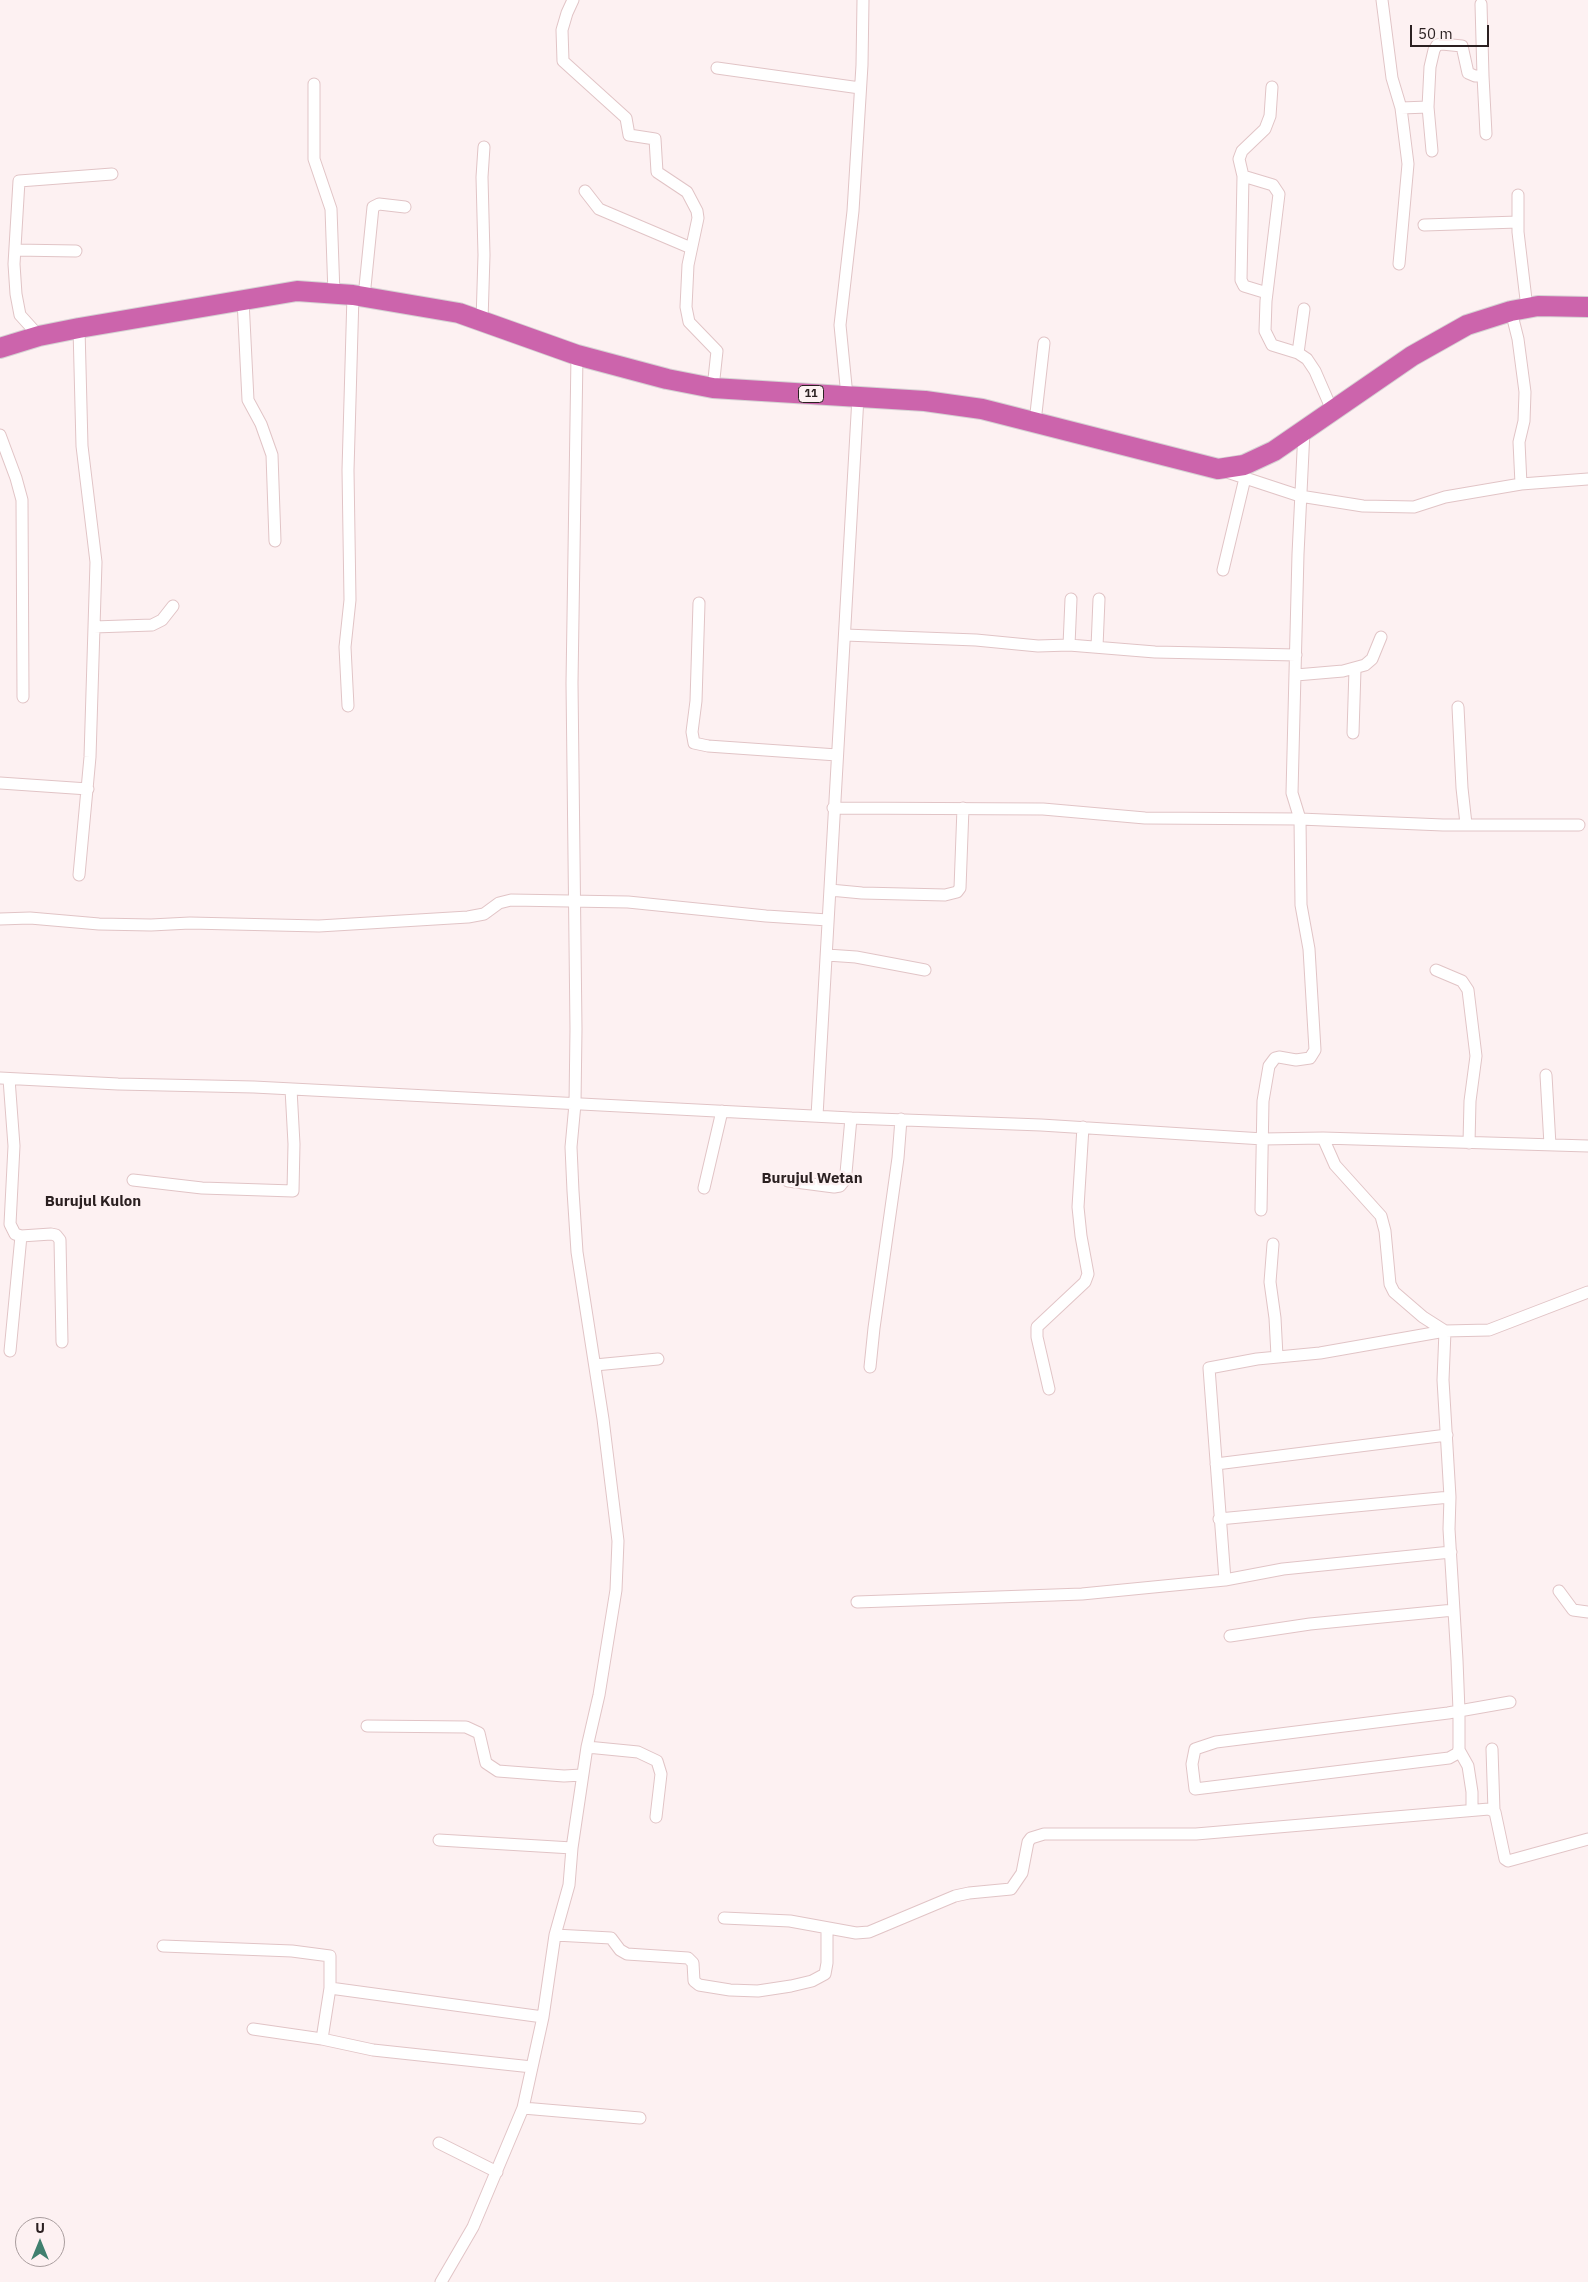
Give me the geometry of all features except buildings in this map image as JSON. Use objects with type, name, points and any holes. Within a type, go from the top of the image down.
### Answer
[{"type":"highway","name":"11","points":[[0,348],[40,336],[79,328],[297,291],[350,295],[459,313],[577,355],[667,379],[712,388],[925,401],[965,406],[1218,469],[1244,465],[1259,459],[1304,431],[1332,410],[1446,335],[1467,325],[1519,309],[1556,305],[1588,307]]},
{"type":"street","points":[[573,0],[562,30],[563,60],[626,118],[629,135],[656,141],[657,172],[686,192],[697,211],[698,218],[686,284],[686,307],[689,322],[717,351],[712,388]]},
{"type":"street","points":[[817,1116],[827,955],[833,808],[846,634],[852,397],[840,325],[853,211],[863,0]]},
{"type":"street","points":[[1382,0],[1392,78],[1401,108],[1408,164],[1399,264]]},
{"type":"street","points":[[1481,4],[1486,134]]},
{"type":"street","points":[[1432,151],[1428,107],[1430,67],[1434,50],[1437,46],[1454,44],[1462,46],[1468,73],[1475,76],[1483,76]]},
{"type":"street","points":[[717,68],[860,88]]},
{"type":"street","points":[[314,84],[314,159],[331,209],[350,295],[348,470],[350,600],[345,647],[348,706]]},
{"type":"street","points":[[1267,293],[1244,286],[1241,280],[1243,176],[1240,159],[1242,151],[1266,130],[1270,116],[1272,87]]},
{"type":"street","points":[[1401,108],[1428,107]]},
{"type":"street","points":[[482,321],[484,256],[482,177],[484,147]]},
{"type":"street","points":[[40,336],[20,315],[16,294],[15,250],[19,181],[112,174]]},
{"type":"street","points":[[1243,176],[1273,186],[1279,194],[1267,293],[1265,331],[1267,337],[1272,345],[1298,353],[1307,359],[1315,371],[1332,410]]},
{"type":"street","points":[[585,191],[599,209],[692,248]]},
{"type":"street","points":[[1518,195],[1518,339],[1525,392],[1524,421],[1519,442],[1521,484]]},
{"type":"street","points":[[350,295],[373,207],[379,204],[405,207]]},
{"type":"street","points":[[1424,225],[1518,222]]},
{"type":"street","points":[[15,250],[76,251]]},
{"type":"street","points":[[243,300],[248,400],[261,424],[272,455],[274,541]]},
{"type":"street","points":[[1298,353],[1304,309]]},
{"type":"street","points":[[79,328],[82,446],[96,562],[93,704],[88,789],[79,875]]},
{"type":"street","points":[[1035,422],[1044,343]]},
{"type":"street","points":[[441,2282],[473,2227],[523,2108],[542,2017],[555,1935],[567,1892],[582,1775],[599,1695],[616,1590],[618,1541],[595,1365],[577,1252],[572,1191],[571,1146],[575,1104],[575,901],[572,684],[577,355]]},
{"type":"street","points":[[1261,1210],[1263,1101],[1272,1061],[1280,1057],[1305,1059],[1313,1056],[1315,1050],[1309,949],[1301,906],[1300,819],[1292,794],[1300,496],[1304,431]]},
{"type":"street","points":[[0,435],[22,500],[23,697]]},
{"type":"street","points":[[1218,469],[1300,496],[1363,506],[1407,507],[1425,504],[1444,497],[1521,484],[1588,479]]},
{"type":"street","points":[[1223,570],[1245,478]]},
{"type":"street","points":[[1070,645],[1071,599]]},
{"type":"street","points":[[1097,647],[1099,599]]},
{"type":"street","points":[[699,603],[696,701],[692,732],[694,743],[708,746],[837,755]]},
{"type":"street","points":[[94,627],[152,625],[162,620],[173,606]]},
{"type":"street","points":[[846,634],[976,640],[1038,646],[1070,645],[1155,652],[1296,655]]},
{"type":"street","points":[[1296,675],[1355,669],[1372,658],[1381,637]]},
{"type":"street","points":[[1353,733],[1355,669]]},
{"type":"street","points":[[1458,707],[1466,824]]},
{"type":"street","points":[[0,783],[88,789]]},
{"type":"street","points":[[833,808],[1043,809],[1145,818],[1300,819],[1443,825],[1579,825]]},
{"type":"street","points":[[830,890],[945,896],[957,892],[960,888],[963,808]]},
{"type":"street","points":[[0,919],[30,918],[99,924],[190,923],[319,926],[484,914],[499,903],[512,900],[628,902],[766,916],[828,920]]},
{"type":"street","points":[[827,955],[856,957],[925,970]]},
{"type":"street","points":[[1436,970],[1462,981],[1468,990],[1476,1056],[1470,1101],[1469,1143]]},
{"type":"street","points":[[1546,1075],[1550,1145]]},
{"type":"street","points":[[62,1342],[60,1240],[56,1235],[51,1234],[21,1236],[15,1234],[10,1224],[14,1146],[5,1078],[291,1089],[851,1118],[1083,1127],[1263,1139],[1323,1138],[1588,1146]]},
{"type":"street","points":[[133,1180],[202,1188],[293,1192],[294,1144],[291,1089]]},
{"type":"street","points":[[704,1188],[722,1111]]},
{"type":"street","points":[[788,1181],[840,1186],[844,1181],[846,1173],[851,1118]]},
{"type":"street","points":[[870,1367],[898,1158],[901,1119]]},
{"type":"street","points":[[1049,1388],[1037,1337],[1037,1328],[1086,1282],[1088,1274],[1078,1207],[1083,1127]]},
{"type":"street","points":[[1323,1138],[1335,1165],[1380,1216],[1385,1231],[1390,1284],[1394,1292],[1423,1317],[1445,1331]]},
{"type":"street","points":[[10,1351],[21,1236]]},
{"type":"street","points":[[1273,1244],[1270,1282],[1276,1318],[1277,1356]]},
{"type":"street","points":[[1225,1580],[1209,1368],[1277,1356],[1320,1353],[1445,1331],[1490,1330],[1588,1292]]},
{"type":"street","points":[[1445,1331],[1444,1380],[1450,1497],[1450,1552],[1459,1711],[1459,1750],[1468,1766],[1472,1792],[1472,1810]]},
{"type":"street","points":[[595,1365],[658,1359]]},
{"type":"street","points":[[1216,1464],[1447,1435]]},
{"type":"street","points":[[1220,1519],[1450,1497]]},
{"type":"street","points":[[857,1602],[1082,1594],[1225,1580],[1293,1568],[1450,1552]]},
{"type":"street","points":[[1560,1591],[1573,1610],[1588,1612]]},
{"type":"street","points":[[1230,1636],[1320,1623],[1454,1610]]},
{"type":"street","points":[[1459,1750],[1449,1758],[1195,1790],[1192,1764],[1195,1749],[1216,1742],[1320,1731],[1510,1702]]},
{"type":"street","points":[[367,1726],[466,1727],[479,1733],[486,1763],[498,1771],[564,1776],[582,1775]]},
{"type":"street","points":[[587,1747],[638,1752],[657,1760],[661,1774],[656,1817]]},
{"type":"street","points":[[1492,1749],[1494,1811],[1505,1859],[1508,1861],[1588,1839]]},
{"type":"street","points":[[724,1918],[790,1921],[856,1933],[869,1932],[955,1896],[1010,1889],[1022,1873],[1028,1842],[1038,1835],[1196,1834],[1472,1810],[1489,1809],[1494,1811]]},
{"type":"street","points":[[439,1840],[572,1848]]},
{"type":"street","points":[[555,1935],[612,1938],[616,1941],[620,1950],[627,1954],[688,1958],[693,1963],[694,1981],[697,1984],[720,1989],[750,1991],[782,1988],[823,1976],[827,1968],[826,1928]]},
{"type":"street","points":[[163,1946],[292,1951],[324,1955],[331,1958],[330,1988],[322,2039]]},
{"type":"street","points":[[330,1988],[542,2017]]},
{"type":"street","points":[[253,2029],[322,2039],[373,2050],[532,2067]]},
{"type":"street","points":[[523,2108],[640,2118]]},
{"type":"street","points":[[439,2143],[497,2172]]},
{"type":"district","name":"Burujul Wetan","points":[[812,1179]]},
{"type":"district","name":"Burujul Kulon","points":[[93,1202]]}]
